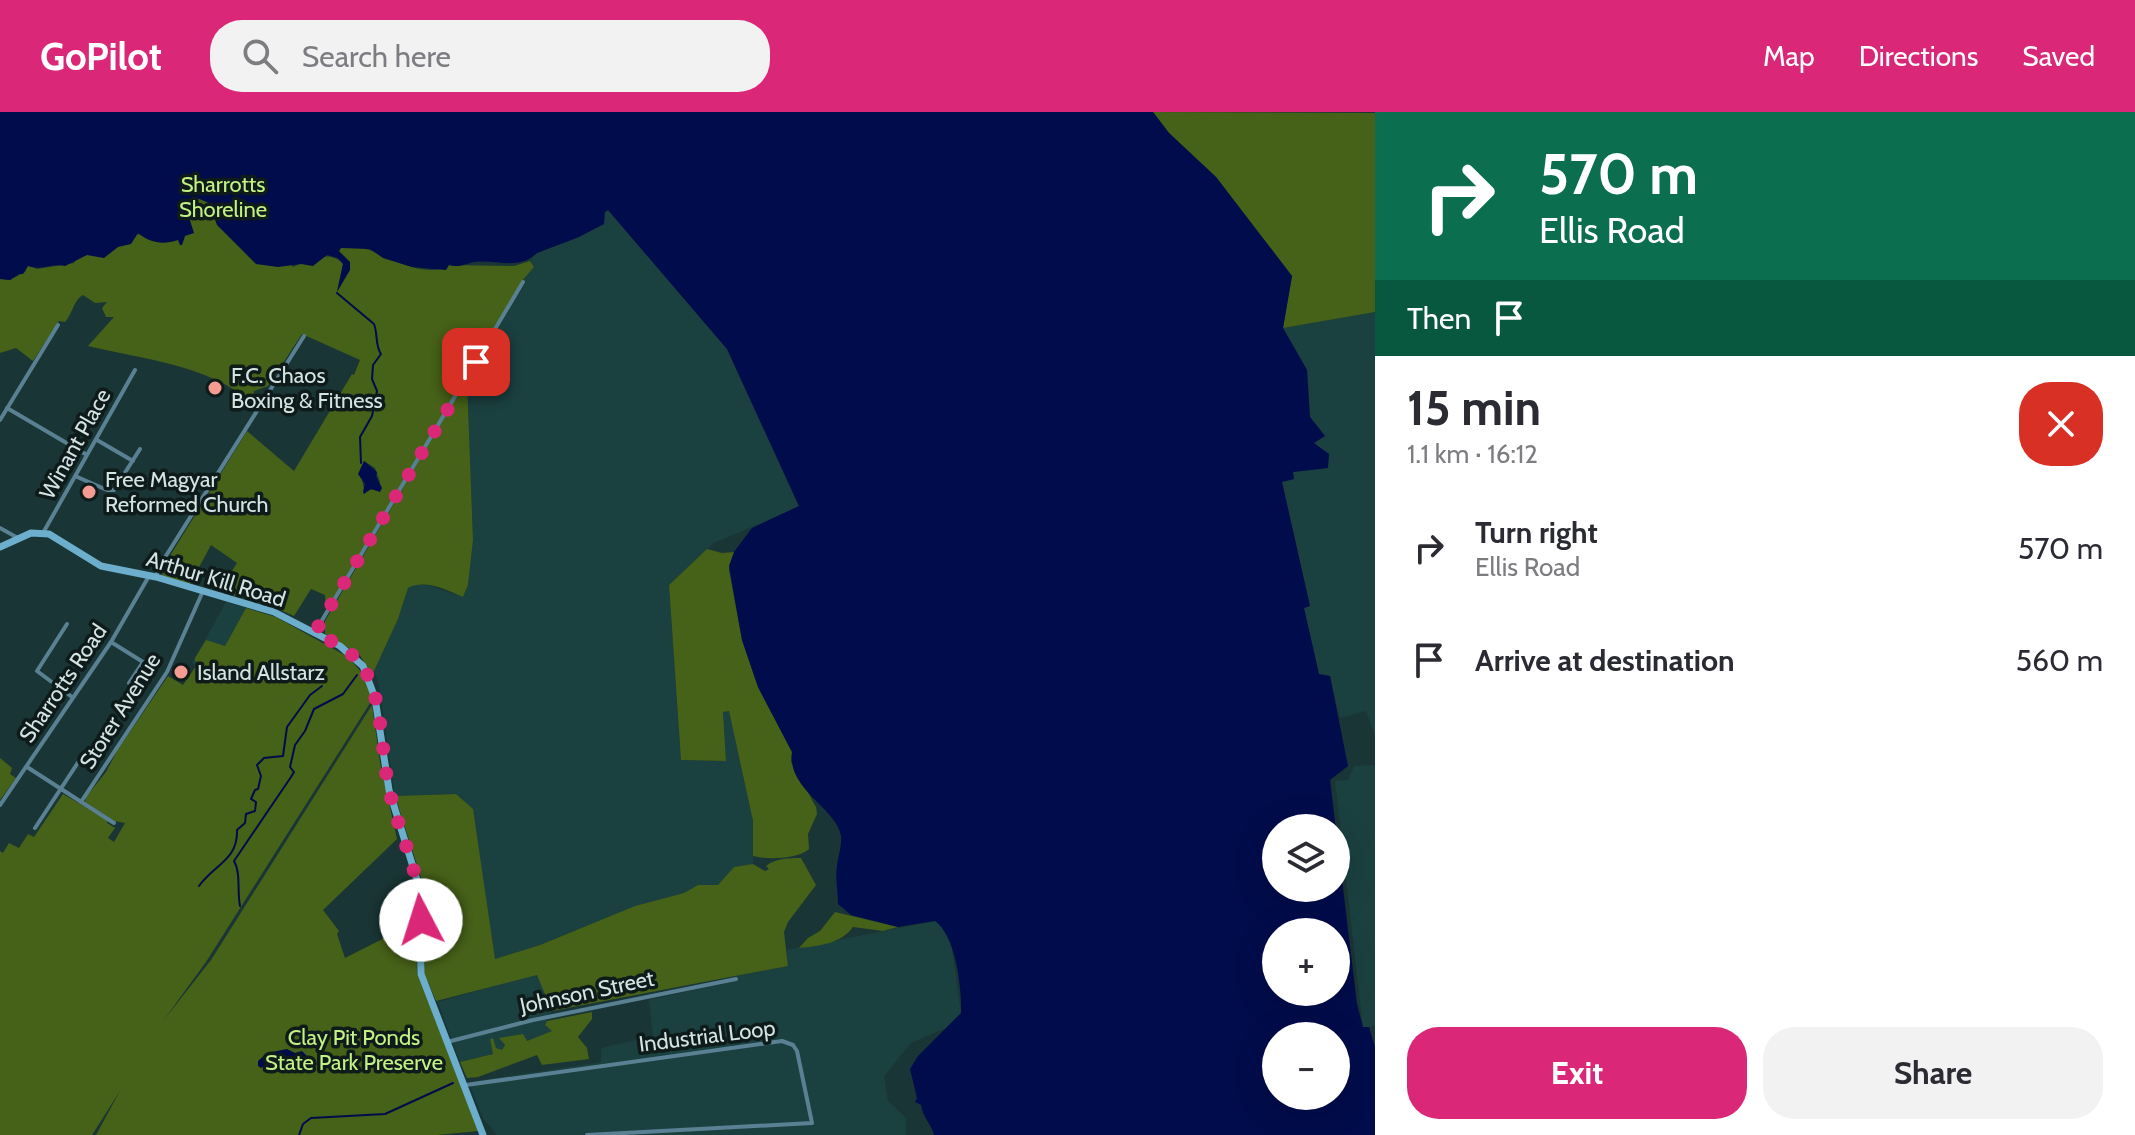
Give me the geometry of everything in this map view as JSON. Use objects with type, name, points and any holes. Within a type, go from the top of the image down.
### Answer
[{"type":"street","points":[[315,632],[523,282]]},
{"type":"street","points":[[0,420],[58,325]]},
{"type":"street","name":"Sharrotts Road","points":[[0,805],[111,642],[304,336]]},
{"type":"street","name":"Winant Place","points":[[43,533],[135,370]]},
{"type":"street","points":[[7,408],[87,455]]},
{"type":"street","points":[[96,440],[133,461]]},
{"type":"street","points":[[75,476],[114,490],[140,449]]},
{"type":"street","points":[[0,528],[18,538]]},
{"type":"street","points":[[0,547],[31,533],[43,533]]},
{"type":"street","name":"Arthur Kill Road","points":[[43,533],[59,539],[99,565],[153,576],[274,612],[315,632],[363,666],[371,683],[389,790],[419,886],[421,974],[483,1135]]},
{"type":"street","name":"Storer Avenue","points":[[81,802],[167,672],[203,591]]},
{"type":"street","points":[[67,624],[37,671],[72,697]]},
{"type":"street","points":[[111,642],[143,662],[129,683]]},
{"type":"street","points":[[35,828],[79,761]]},
{"type":"street","points":[[27,767],[114,823]]},
{"type":"street","name":"Johnson Street","points":[[447,1042],[586,1008],[736,979]]},
{"type":"street","name":"Industrial Loop","points":[[464,1085],[767,1042],[786,1042],[797,1051],[812,1123],[587,1135]]},
{"type":"shaded area","points":[[0,112],[1153,112],[1169,133],[1216,177],[1292,276],[1283,328],[1307,370],[1310,417],[1325,436],[1314,443],[1329,454],[1328,468],[1293,472],[1294,479],[1282,482],[1310,606],[1304,608],[1319,674],[1330,676],[1348,766],[1330,780],[1334,814],[1262,814],[1262,902],[1345,902],[1347,918],[1262,918],[1262,1006],[1350,1006],[1350,946],[1357,1004],[1363,1027],[1369,1027],[1375,1047],[1375,1135],[934,1135],[921,1105],[915,1102],[917,1098],[910,1069],[918,1056],[961,1013],[959,977],[953,950],[935,921],[898,927],[851,915],[838,904],[836,871],[841,836],[838,826],[797,777],[792,752],[758,687],[742,640],[729,566],[734,552],[752,528],[799,506],[727,349],[608,210],[604,224],[515,263],[483,261],[449,265],[446,270],[412,267],[383,258],[370,249],[341,248],[339,251],[350,262],[350,270],[337,292],[343,264],[338,258],[327,255],[313,266],[256,264],[217,225],[209,203],[197,198],[192,199],[186,208],[194,233],[185,236],[182,245],[178,240],[152,241],[138,233],[131,244],[118,247],[104,258],[87,255],[65,266],[28,266],[23,274],[10,280],[0,279]]},
{"type":"shaded area","points":[[608,210],[727,349],[799,507],[714,543],[669,585],[681,760],[726,761],[723,711],[729,711],[753,821],[753,864],[734,867],[718,885],[698,885],[685,893],[635,906],[540,945],[495,959],[478,854],[456,794],[395,796],[379,685],[374,671],[398,619],[408,588],[427,585],[463,597],[468,585],[473,540],[467,379],[525,284],[522,281],[534,267],[530,261],[532,258],[537,253],[579,237]]},
{"type":"shaded area","points":[[1375,312],[1375,736],[1366,711],[1340,718],[1330,676],[1319,675],[1304,608],[1310,606],[1282,482],[1294,479],[1293,472],[1328,468],[1313,443],[1325,436],[1310,417],[1307,370],[1283,328]]},
{"type":"shaded area","points":[[364,461],[377,472],[382,488],[380,492],[371,489],[364,494],[365,484],[358,474]]},
{"type":"shaded area","points":[[226,602],[246,608],[208,676],[192,663]]},
{"type":"shaded area","points":[[1375,765],[1375,1026],[1363,1028],[1349,902],[1350,814],[1339,814],[1335,781],[1348,780],[1354,766]]},
{"type":"shaded area","points":[[935,921],[951,941],[961,1013],[946,1028],[911,1043],[884,1076],[888,1101],[906,1118],[906,1135],[497,1135],[483,1118],[469,1082],[601,1062],[601,1048],[653,1036],[649,1000],[736,981],[736,976],[788,966],[787,950]]},
{"type":"shaded area","points":[[538,974],[552,1011],[545,1025],[552,1031],[526,1042],[500,1038],[505,1045],[502,1050],[496,1048],[490,1038],[493,1054],[460,1062],[438,1002]]},
{"type":"shaded area","points":[[287,1049],[295,1053],[302,1051],[314,1063],[310,1066],[269,1063],[261,1068],[258,1066],[258,1061],[267,1053]]},
{"type":"green space","points":[[1153,112],[1375,113],[1375,312],[1283,328],[1292,276],[1216,177],[1169,133]]},
{"type":"green space","name":"Sharrotts Shoreline","points":[[173,126],[293,267],[326,257],[343,264],[337,292],[350,262],[323,250],[315,256],[303,258],[303,252],[328,247],[358,248],[410,267],[431,270],[449,265],[514,266],[530,261],[534,267],[522,281],[326,610],[325,595],[311,589],[294,616],[219,591],[237,563],[211,545],[190,584],[163,576],[160,572],[247,431],[294,471],[354,375],[360,360],[302,334],[268,386],[254,391],[252,402],[234,389],[194,371],[88,346],[114,317],[106,317],[102,308],[107,302],[95,303],[83,295],[65,322],[59,321],[33,361],[16,348],[0,353],[0,279],[10,280],[25,272],[28,265],[37,269],[74,263],[77,258],[128,233],[157,237]],"holes":[[[364,461],[375,468],[380,482],[376,490],[364,489]]]},
{"type":"green space","points":[[467,379],[473,540],[468,585],[463,597],[429,585],[408,588],[398,619],[371,673],[359,654],[325,634],[325,621]]},
{"type":"green space","points":[[707,549],[734,552],[729,570],[742,640],[758,687],[792,752],[791,762],[816,807],[817,814],[808,834],[809,849],[798,855],[774,858],[753,856],[753,821],[729,711],[723,712],[726,761],[681,760],[669,585]]},
{"type":"green space","name":"Clay Pit Ponds State Park Preserve","points":[[246,608],[276,617],[348,657],[363,674],[372,700],[206,962],[163,1021],[211,960],[372,705],[380,762],[397,839],[323,910],[339,931],[337,934],[345,958],[416,922],[417,973],[478,1131],[437,1135],[96,1135],[120,1091],[92,1135],[0,1135],[0,851],[3,853],[9,843],[19,848],[28,834],[34,837],[63,794],[108,820],[107,823],[115,828],[108,838],[114,842],[125,823],[114,821],[85,802],[86,797],[106,772],[168,676],[183,685],[196,666],[208,675],[211,670],[195,658],[206,640],[225,646]]},
{"type":"green space","points":[[0,758],[12,768],[10,774],[16,778],[0,800]]},
{"type":"green space","points":[[456,794],[473,809],[495,959],[540,945],[635,906],[684,893],[698,885],[718,885],[734,867],[753,864],[765,871],[769,869],[766,866],[774,861],[801,858],[816,885],[784,932],[788,966],[552,1011],[537,975],[436,1001],[424,973],[426,893],[395,796]]},
{"type":"green space","points":[[835,912],[898,927],[883,931],[853,927],[836,941],[799,948],[820,931]]},
{"type":"green space","points":[[592,1012],[592,1019],[578,1037],[587,1048],[589,1059],[542,1065],[537,1055],[478,1077],[467,1078],[460,1062],[493,1054],[490,1039],[493,1038],[496,1048],[502,1050],[505,1045],[499,1038],[523,1034],[527,1041],[552,1031],[545,1025],[547,1021]]},
{"type":"waterway","points":[[337,293],[374,324],[381,354],[373,365],[372,379],[377,391],[372,416],[360,437],[361,463]]},
{"type":"waterway","points":[[240,906],[234,861],[294,772],[290,767],[295,745],[314,709],[343,694],[357,675]]},
{"type":"waterway","points":[[199,886],[230,855],[237,830],[245,823],[246,814],[255,811],[256,802],[251,799],[258,789],[261,776],[257,765],[264,758],[283,756],[287,727],[310,695],[322,686]]},
{"type":"waterway","points":[[299,1135],[303,1124],[311,1118],[385,1114],[453,1083]]},
{"type":"place","name":"F.C. Chaos Boxing & Fitness","points":[[215,388]]},
{"type":"place","name":"Free Magyar Reformed Church","points":[[89,492]]},
{"type":"place","name":"Island Allstarz","points":[[181,672]]},
{"type":"route","points":[[421,920],[419,886],[389,790],[375,698],[368,675],[349,652],[315,632],[476,362]]}]
